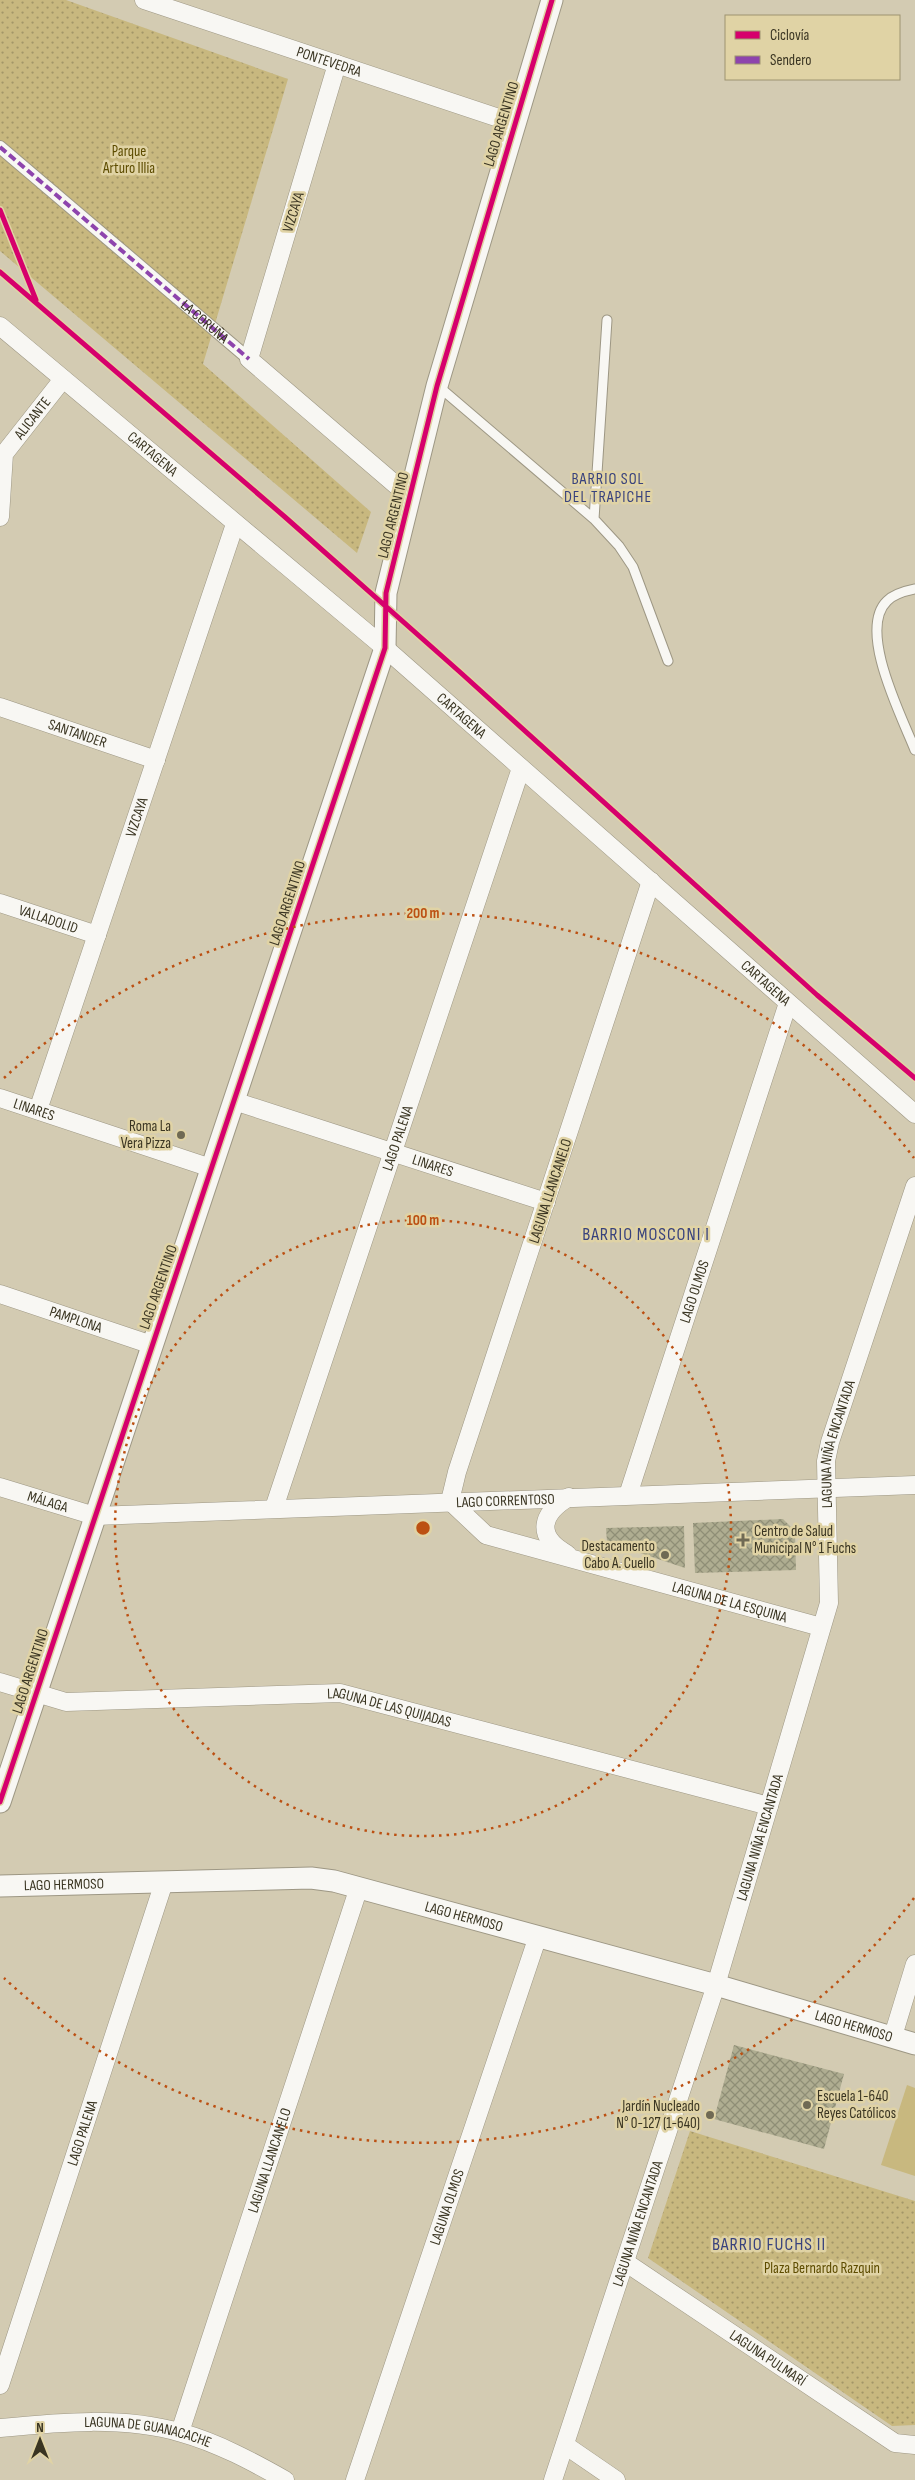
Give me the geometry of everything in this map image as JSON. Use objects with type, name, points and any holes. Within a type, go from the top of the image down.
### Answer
[{"type":"street","name":"PONTEVEDRA","points":[[144,0],[514,123]]},
{"type":"street","name":"LAGO ARGENTINO","points":[[0,1802],[385,648],[386,593],[437,386],[552,0]]},
{"type":"street","name":"VIZCAYA","points":[[249,359],[337,64]]},
{"type":"street","name":"LA CORUÑA","points":[[0,147],[410,497]]},
{"type":"street","name":"CARTAGENA","points":[[0,326],[234,524],[385,648],[915,1114]]},
{"type":"street","name":"ALICANTE","points":[[0,517],[4,454],[63,379]]},
{"type":"street","name":"VIZCAYA","points":[[38,1110],[234,524]]},
{"type":"street","name":"SANTANDER","points":[[0,707],[156,760]]},
{"type":"street","name":"LAGO PALENA","points":[[274,1508],[520,768]]},
{"type":"street","name":"LAGUNA LLANCANELO","points":[[450,1501],[457,1472],[651,881]]},
{"type":"street","name":"VALLADOLID","points":[[0,903],[97,935]]},
{"type":"street","name":"LAGO OLMOS","points":[[628,1494],[788,1003]]},
{"type":"street","name":"LINARES","points":[[0,1098],[212,1168]]},
{"type":"street","name":"LINARES","points":[[234,1101],[546,1202]]},
{"type":"street","name":"LAGUNA NIÑA ENCANTADA","points":[[553,2480],[716,1985],[829,1603],[826,1461],[830,1442],[915,1186]]},
{"type":"street","name":"PAMPLONA","points":[[0,1294],[152,1345]]},
{"type":"street","name":"LAGO CORRENTOSO","points":[[95,1516],[628,1494],[915,1485]]},
{"type":"street","name":"MÁLAGA","points":[[0,1487],[60,1507],[95,1516]]},
{"type":"street","name":"LAGUNA DE LA ESQUINA","points":[[569,1497],[549,1514],[545,1526],[551,1543],[579,1561]]},
{"type":"street","name":"LAGUNA DE LA ESQUINA","points":[[450,1501],[486,1535],[822,1627]]},
{"type":"street","name":"LAGUNA DE LAS QUIJADAS","points":[[0,1682],[66,1702],[340,1694],[769,1806]]},
{"type":"street","name":"LAGO HERMOSO","points":[[0,1886],[311,1878],[359,1887],[538,1936],[716,1985],[915,2044]]},
{"type":"street","name":"LAGO PALENA","points":[[0,2385],[164,1882]]},
{"type":"street","name":"LAGUNA LLANCANELO","points":[[180,2432],[359,1887]]},
{"type":"street","name":"LAGUNA OLMOS","points":[[355,2480],[538,1936]]},
{"type":"street","points":[[893,2036],[915,1964]]},
{"type":"street","name":"LAGUNA PULMARÍ","points":[[625,2262],[895,2443],[915,2445]]},
{"type":"street","name":"LAGUNA DE GUANACACHE","points":[[0,2428],[91,2422],[146,2426],[180,2432],[232,2453],[285,2480]]},
{"type":"street","points":[[564,2445],[616,2480]]},
{"type":"lane","points":[[594,518],[607,320]]},
{"type":"lane","points":[[437,386],[594,518],[620,546],[633,567],[668,660]]},
{"type":"lane","points":[[915,589],[901,592],[886,601],[878,618],[876,634],[878,655],[915,750]]},
{"type":"green space","name":"Parque Arturo Illia","points":[[0,0],[66,0],[288,79],[203,364],[371,512],[357,553],[0,251]]},
{"type":"green space","points":[[907,2085],[915,2088],[915,2176],[881,2165]]},
{"type":"green space","name":"Plaza Bernardo Razquin","points":[[690,2131],[915,2201],[915,2425],[892,2426],[648,2258]]},
{"type":"building","points":[[783,1519],[795,1531],[796,1570],[695,1573],[693,1523]]},
{"type":"building","name":"Destacamento Cabo A. Cuello","points":[[684,1526],[685,1568],[607,1542],[606,1528]]},
{"type":"building","points":[[734,2045],[844,2074],[824,2149],[714,2119]]},
{"type":"marked path","points":[[0,147],[249,359]]},
{"type":"cycle path","points":[[0,1802],[385,648],[386,593],[437,386],[552,0]]},
{"type":"cycle path","points":[[0,210],[36,300]]},
{"type":"cycle path","points":[[0,272],[285,517],[461,673],[817,995],[915,1078]]},
{"type":"place","name":"Roma La Vera Pizza","points":[[181,1135]]},
{"type":"place","name":"Centro de Salud Municipal N° 1 Fuchs","points":[[743,1540]]},
{"type":"place","name":"Destacamento Cabo A. Cuello","points":[[665,1555]]},
{"type":"place","name":"Escuela 1-640 Reyes Católicos","points":[[807,2105]]},
{"type":"place","name":"Jardín Nucleado N° 0-127 (1-640)","points":[[710,2115]]},
{"type":"district","name":"BARRIO SOL DEL TRAPICHE","points":[[608,487]]},
{"type":"district","name":"BARRIO MOSCONI I","points":[[646,1234]]},
{"type":"district","name":"BARRIO FUCHS II","points":[[769,2244]]}]
